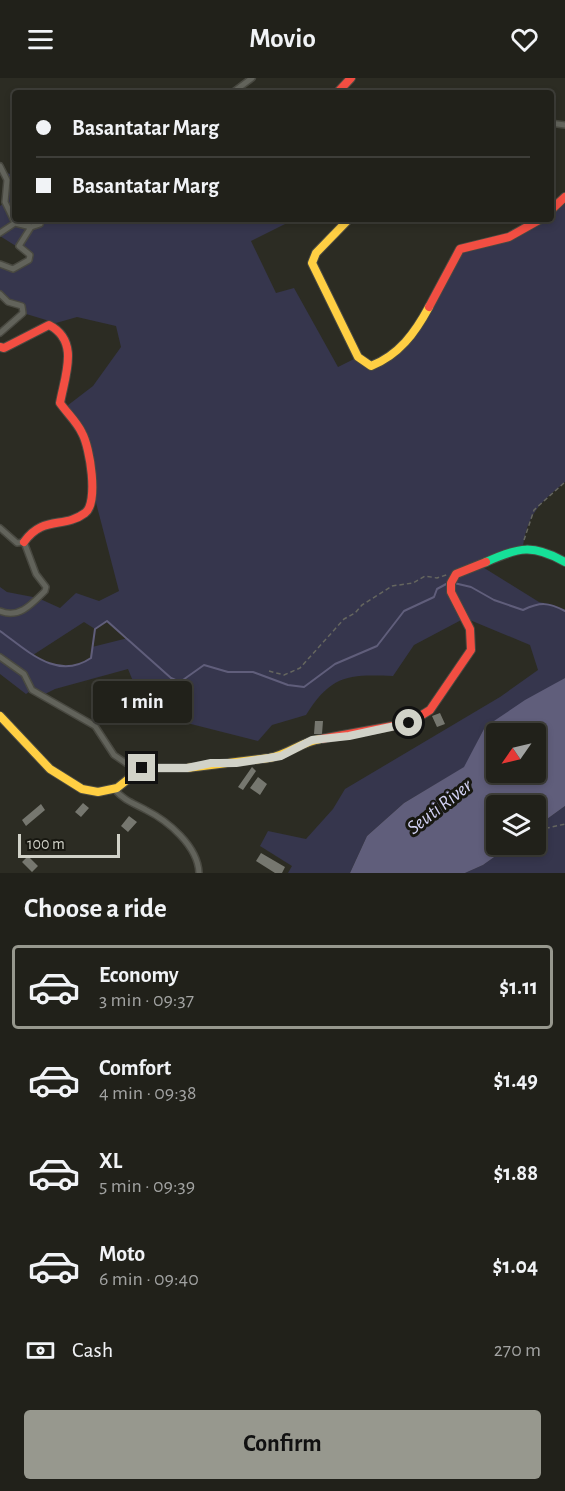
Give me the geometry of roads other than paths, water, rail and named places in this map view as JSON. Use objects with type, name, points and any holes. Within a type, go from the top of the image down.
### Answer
[{"type":"street","points":[[236,90],[252,78]]},
{"type":"street","points":[[340,90],[351,78]]},
{"type":"street","points":[[0,166],[7,180],[5,202],[12,217]]},
{"type":"street","points":[[554,208],[565,197]]},
{"type":"street","points":[[0,232],[15,223],[31,227],[41,222]]},
{"type":"street","points":[[347,222],[343,229],[313,256],[312,263],[358,357],[371,366],[382,362],[414,332],[460,249],[469,243],[496,241],[514,235],[536,222]]},
{"type":"street","points":[[0,264],[13,269],[29,260],[30,255],[19,246],[31,227]]},
{"type":"street","points":[[0,294],[8,302],[22,306],[23,313],[0,333]]},
{"type":"street","points":[[0,347],[4,348],[49,325],[57,327],[64,337],[69,349],[69,362],[60,403],[83,434],[94,495],[93,505],[86,513],[78,517],[46,521],[27,536],[24,542],[36,574],[46,587],[45,591],[17,614],[10,615],[0,611]]},
{"type":"street","points":[[0,528],[17,543],[24,542]]},
{"type":"street","points":[[0,657],[24,674],[32,690],[95,726],[114,755],[136,770],[187,768],[211,763],[236,763],[281,756],[304,743],[390,728],[422,717],[446,689],[474,641],[470,625],[453,598],[451,589],[454,577],[523,546],[540,548],[564,559]]},
{"type":"street","points":[[2,722],[23,745],[67,781],[92,790],[105,792],[115,790],[136,770]]},
{"type":"street","points":[[115,790],[124,800],[165,821],[190,849],[200,873]]},
{"type":"water","name":"Seuti River","points":[[565,678],[565,806],[546,820],[546,795],[486,795],[486,855],[497,855],[483,865],[465,873],[350,873],[367,836],[404,803],[464,767],[486,726],[486,783],[546,783],[546,723],[491,723],[525,700]]},
{"type":"waterway","points":[[0,631],[43,661],[66,666],[91,658],[95,629],[107,621],[171,678],[180,682],[204,665],[228,672],[253,672],[288,685],[304,687],[335,664],[377,646],[404,611],[434,597],[437,589],[448,583]]},
{"type":"waterway","points":[[454,583],[471,587],[494,600],[523,610],[544,604],[565,611]]}]
